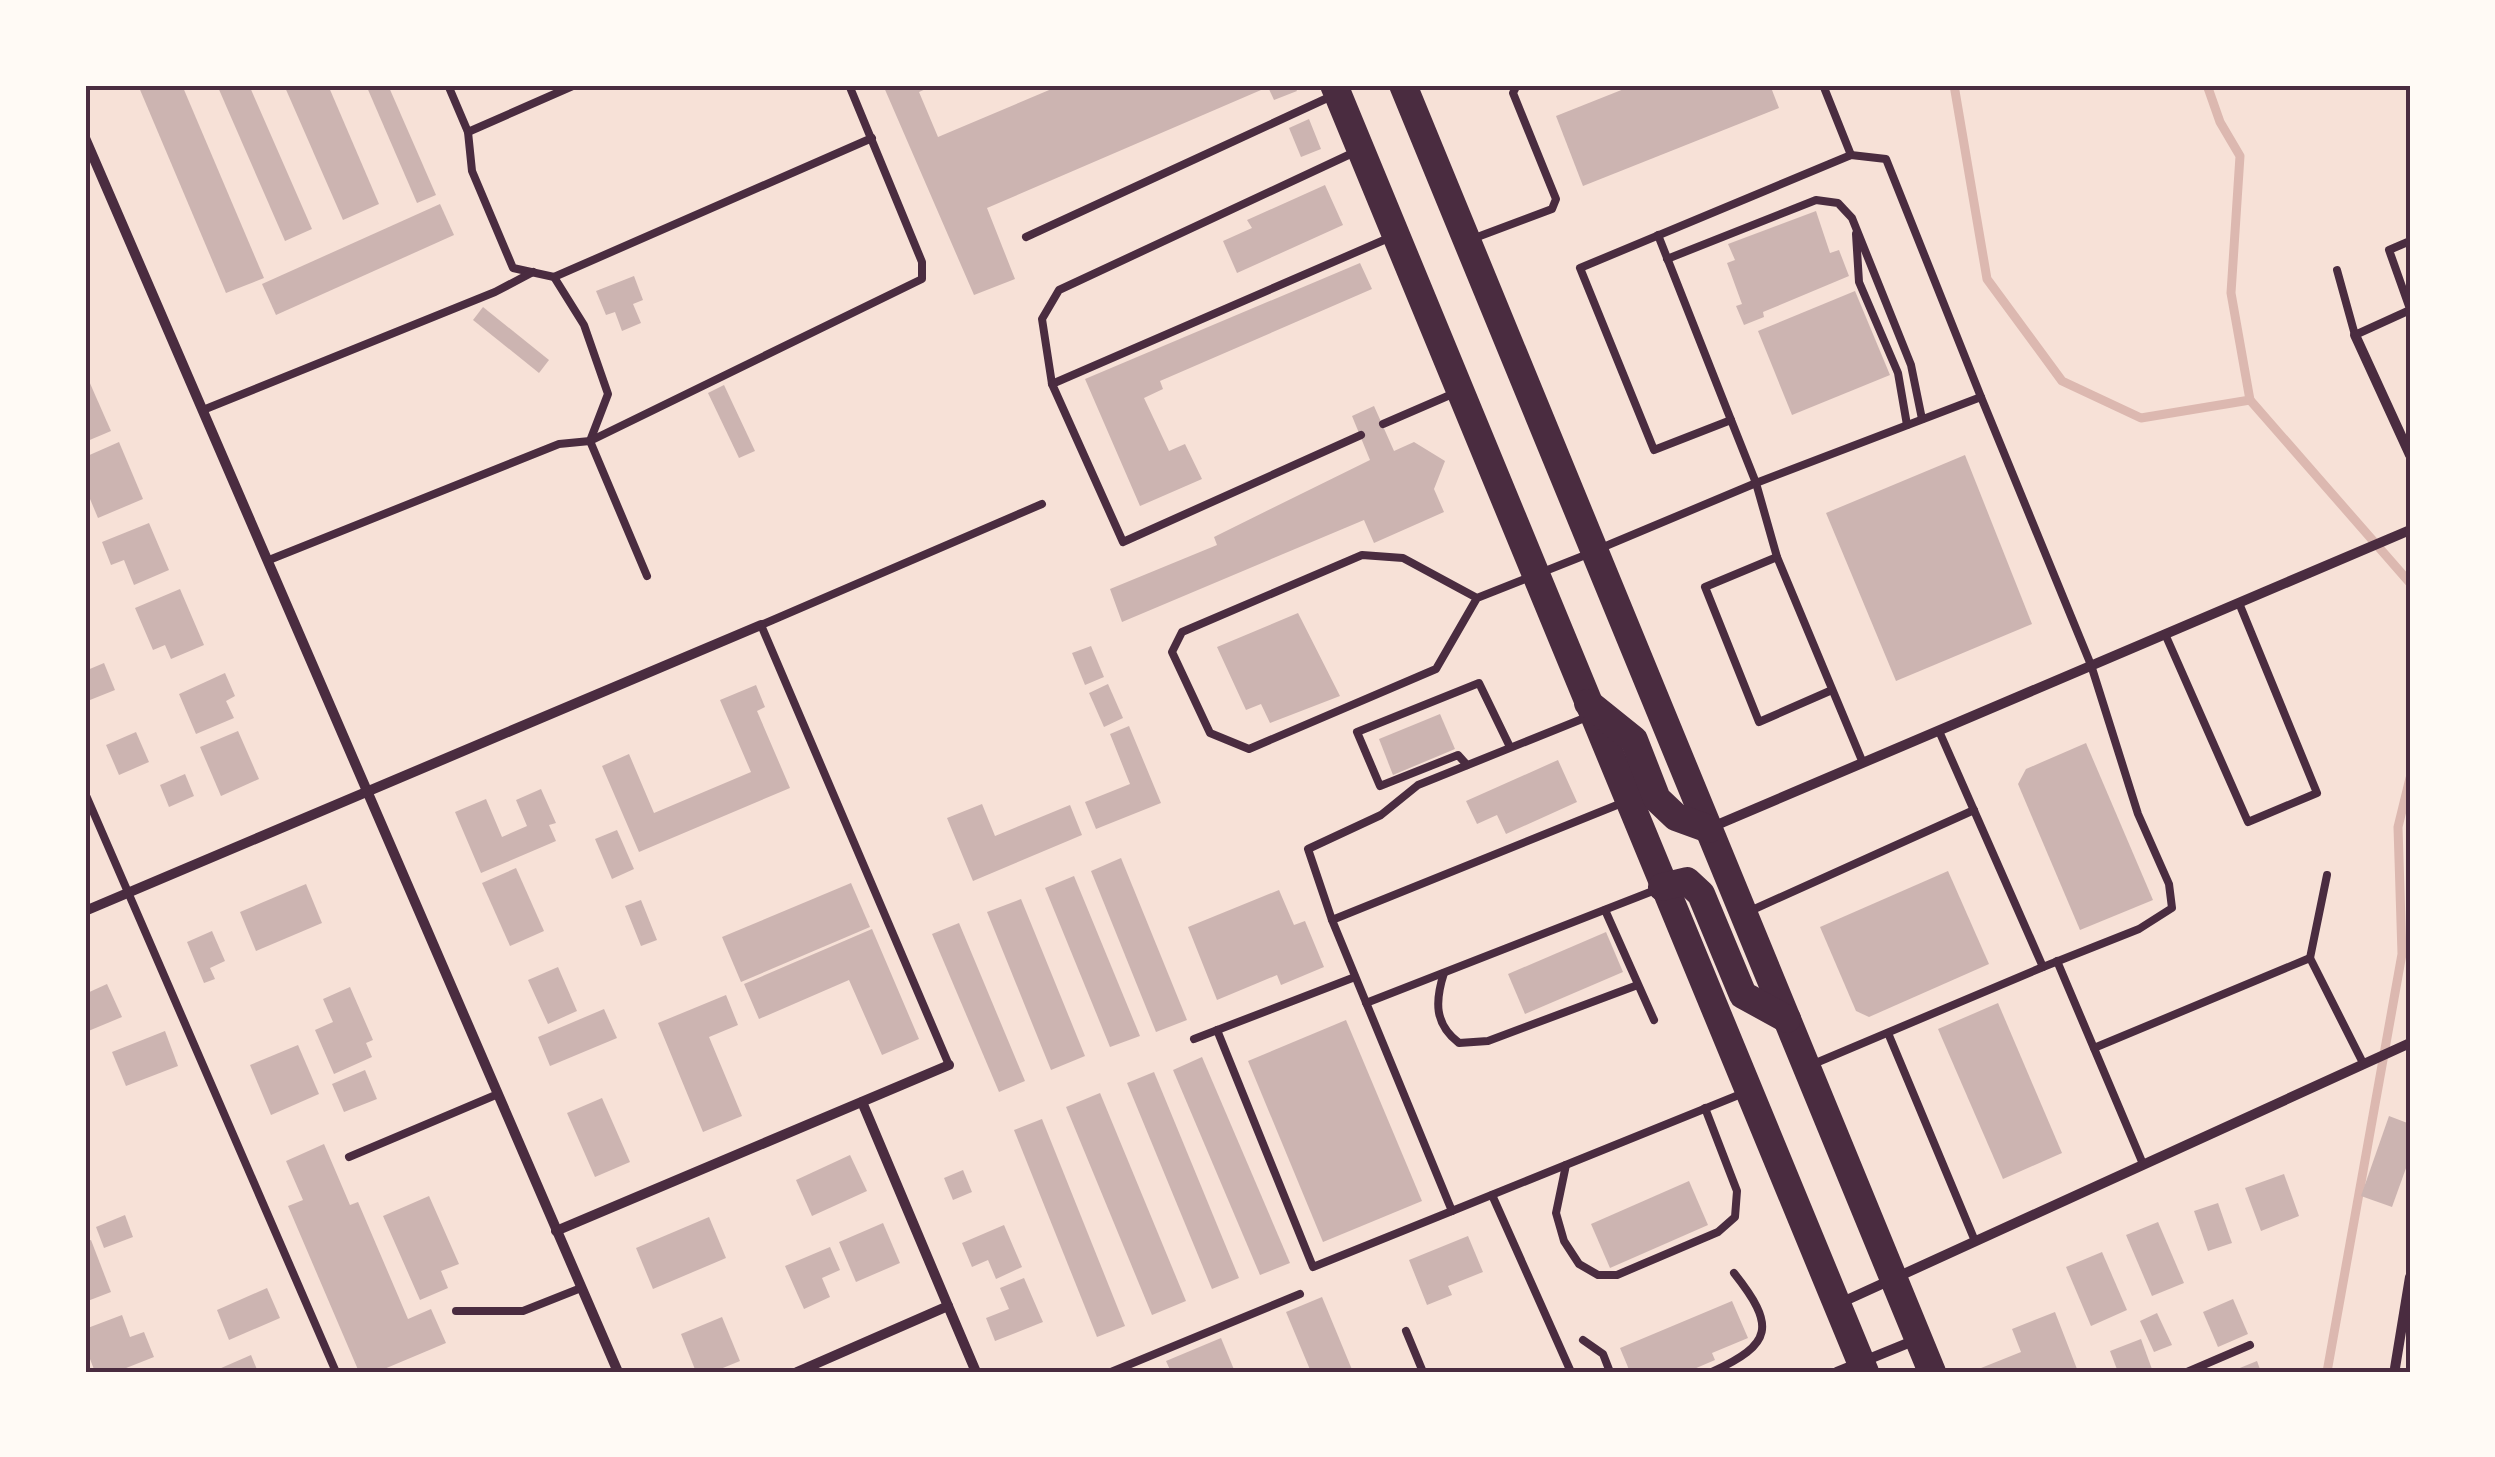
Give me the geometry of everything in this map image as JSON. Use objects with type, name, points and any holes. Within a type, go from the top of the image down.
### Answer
[{"type":"highway","points":[[1403,85],[1932,1372]]},
{"type":"highway","points":[[1336,89],[1836,1304],[1854,1369]]},
{"type":"highway","points":[[1588,708],[1634,740],[1657,799],[1676,817],[1709,829]]},
{"type":"highway","points":[[1662,887],[1687,881],[1702,894],[1743,995],[1787,1019]]},
{"type":"street","points":[[85,138],[618,1372]]},
{"type":"street","points":[[2355,335],[2410,455]]},
{"type":"street","points":[[1709,829],[2408,530]]},
{"type":"street","points":[[85,912],[762,625]]},
{"type":"street","points":[[1836,1304],[2410,1043]]},
{"type":"street","points":[[556,1231],[950,1065]]},
{"type":"street","points":[[862,1102],[976,1372]]},
{"type":"street","points":[[2395,1368],[2410,1277]]},
{"type":"street","points":[[797,1372],[948,1306]]},
{"type":"street","points":[[1854,1369],[1919,1339]]},
{"type":"lane","points":[[448,85],[468,132],[472,171],[514,268],[554,276],[872,138]]},
{"type":"lane","points":[[468,132],[575,85]]},
{"type":"lane","points":[[268,560],[559,444],[590,441],[922,278],[922,262],[849,85]]},
{"type":"lane","points":[[1468,241],[1552,209],[1556,199],[1514,92],[1517,85]]},
{"type":"lane","points":[[1823,85],[1851,155]]},
{"type":"lane","points":[[1026,237],[1336,89]]},
{"type":"lane","points":[[1360,435],[1123,542],[1052,384],[1042,319],[1059,290],[1361,150]]},
{"type":"lane","points":[[1731,420],[1654,450],[1580,268],[1851,155],[1886,158],[2092,666],[2138,814],[2169,884],[2172,908],[2139,929],[1807,1067]]},
{"type":"lane","points":[[1667,259],[1816,200],[1838,203],[1856,228],[1912,365],[1922,419]]},
{"type":"lane","points":[[1856,228],[1854,262],[1859,282],[1898,373],[1907,425]]},
{"type":"lane","points":[[1052,384],[1395,235]]},
{"type":"lane","points":[[1658,235],[1756,482],[1777,557],[1863,763]]},
{"type":"lane","points":[[2337,270],[2355,335],[2410,310],[2389,250],[2410,241]]},
{"type":"lane","points":[[203,410],[494,292],[532,272]]},
{"type":"lane","points":[[554,276],[584,325],[608,394],[590,441],[647,576]]},
{"type":"lane","points":[[1383,424],[1459,391]]},
{"type":"lane","points":[[1477,598],[1402,558],[1362,554],[1182,632],[1172,652],[1210,733],[1249,750],[1436,669],[1477,598],[1756,482],[1981,397]]},
{"type":"lane","points":[[950,1065],[762,625],[1042,504]]},
{"type":"lane","points":[[1777,557],[1705,587],[1759,722],[1832,690]]},
{"type":"lane","points":[[2165,634],[2248,822],[2317,792],[2239,603]]},
{"type":"lane","points":[[1468,764],[1458,755],[1380,786],[1357,732],[1479,683],[1510,748]]},
{"type":"lane","points":[[1452,1211],[1355,978],[1308,849],[1381,815],[1418,784],[1510,748],[1588,708]]},
{"type":"lane","points":[[1939,731],[2043,967]]},
{"type":"lane","points":[[85,793],[336,1372]]},
{"type":"lane","points":[[1332,920],[1626,801]]},
{"type":"lane","points":[[1744,914],[1974,810]]},
{"type":"lane","points":[[2326,875],[2310,958],[2363,1063]]},
{"type":"lane","points":[[1366,1003],[1662,887]]},
{"type":"lane","points":[[1605,910],[1635,986],[1654,1020]]},
{"type":"lane","points":[[2094,1048],[2310,958]]},
{"type":"lane","points":[[2057,961],[2143,1164]]},
{"type":"lane","points":[[1444,973],[1437,1010],[1444,1032],[1458,1043],[1488,1041],[1635,986]]},
{"type":"lane","points":[[1194,1039],[1355,978]]},
{"type":"lane","points":[[1218,1030],[1313,1267],[1748,1091]]},
{"type":"lane","points":[[1888,1032],[1975,1241]]},
{"type":"lane","points":[[348,1157],[498,1094]]},
{"type":"lane","points":[[1566,1165],[1556,1212],[1564,1241],[1579,1264],[1598,1276],[1617,1275],[1718,1232],[1735,1217],[1737,1191],[1705,1108]]},
{"type":"lane","points":[[1492,1195],[1571,1372]]},
{"type":"lane","points":[[1712,1372],[1757,1349],[1762,1336],[1753,1297],[1734,1273]]},
{"type":"lane","points":[[456,1311],[522,1311],[581,1288]]},
{"type":"lane","points":[[1111,1372],[1300,1294]]},
{"type":"lane","points":[[1406,1331],[1422,1372]]},
{"type":"lane","points":[[1583,1340],[1603,1354],[1610,1372]]},
{"type":"lane","points":[[2187,1372],[2250,1346]]},
{"type":"building","points":[[138,85],[182,85],[264,278],[226,293]]},
{"type":"building","points":[[217,85],[249,85],[312,229],[285,241]]},
{"type":"building","points":[[284,85],[328,85],[379,204],[343,220]]},
{"type":"building","points":[[366,85],[388,85],[436,195],[417,203]]},
{"type":"building","points":[[883,85],[935,85],[919,92],[938,137],[1061,85],[1294,85],[1297,91],[1274,100],[1268,87],[987,208],[1015,279],[974,295]]},
{"type":"building","points":[[1634,85],[1770,85],[1779,108],[1583,186],[1556,116]]},
{"type":"building","points":[[1309,119],[1321,149],[1301,157],[1289,128]]},
{"type":"building","points":[[1325,185],[1343,225],[1237,273],[1223,241],[1252,228],[1247,220]]},
{"type":"building","points":[[440,204],[454,235],[276,315],[262,284]]},
{"type":"building","points":[[1816,211],[1830,253],[1839,250],[1849,276],[1763,312],[1764,317],[1744,325],[1736,306],[1742,304],[1727,263],[1735,260],[1728,244]]},
{"type":"building","points":[[1360,263],[1372,289],[1160,381],[1163,389],[1144,398],[1169,451],[1185,444],[1202,479],[1140,506],[1085,379]]},
{"type":"building","points":[[634,276],[643,300],[633,304],[641,323],[622,331],[615,312],[606,315],[596,291]]},
{"type":"building","points":[[1855,291],[1890,375],[1792,415],[1758,331]]},
{"type":"building","points":[[483,307],[549,360],[539,373],[473,320]]},
{"type":"building","points":[[85,372],[111,431],[85,442]]},
{"type":"building","points":[[724,385],[755,451],[739,458],[708,393]]},
{"type":"building","points":[[1374,406],[1394,451],[1414,442],[1445,461],[1434,489],[1444,512],[1374,543],[1364,520],[1122,622],[1110,589],[1217,545],[1214,537],[1370,460],[1352,416]]},
{"type":"building","points":[[119,442],[143,499],[98,518],[85,487],[85,457]]},
{"type":"building","points":[[1965,455],[2032,624],[1896,681],[1826,513]]},
{"type":"building","points":[[149,523],[169,570],[134,585],[124,560],[111,565],[102,542]]},
{"type":"building","points":[[180,589],[204,645],[171,659],[165,645],[153,650],[135,608]]},
{"type":"building","points":[[1298,613],[1340,696],[1270,723],[1261,704],[1246,710],[1217,647]]},
{"type":"building","points":[[1091,646],[1104,677],[1085,685],[1072,653]]},
{"type":"building","points":[[104,663],[115,690],[85,702],[85,671]]},
{"type":"building","points":[[225,673],[235,696],[226,701],[234,718],[196,734],[179,694]]},
{"type":"building","points":[[1108,684],[1123,718],[1104,727],[1089,693]]},
{"type":"building","points":[[756,685],[765,707],[757,711],[790,788],[639,852],[602,766],[629,754],[654,813],[751,772],[720,700]]},
{"type":"building","points":[[1440,714],[1455,749],[1393,775],[1379,739]]},
{"type":"building","points":[[1129,726],[1161,803],[1096,829],[1085,802],[1130,784],[1110,734]]},
{"type":"building","points":[[238,731],[259,779],[221,796],[200,747]]},
{"type":"building","points":[[136,732],[149,762],[119,775],[106,745]]},
{"type":"building","points":[[2086,743],[2153,900],[2080,930],[2018,784],[2026,769]]},
{"type":"building","points":[[1558,760],[1577,802],[1506,834],[1497,815],[1477,824],[1466,801]]},
{"type":"building","points":[[185,774],[194,796],[169,807],[160,785]]},
{"type":"building","points":[[541,789],[556,823],[549,825],[556,841],[481,873],[455,812],[486,799],[502,837],[527,826],[516,800]]},
{"type":"building","points":[[982,804],[995,836],[1070,805],[1082,835],[973,881],[947,818]]},
{"type":"building","points":[[617,830],[634,869],[612,879],[595,839]]},
{"type":"building","points":[[1121,858],[1187,1020],[1156,1032],[1091,871]]},
{"type":"building","points":[[516,868],[544,931],[510,946],[482,883]]},
{"type":"building","points":[[1948,871],[1989,964],[1869,1017],[1856,1011],[1820,927]]},
{"type":"building","points":[[1074,876],[1140,1036],[1110,1047],[1045,888]]},
{"type":"building","points":[[851,883],[870,927],[741,982],[722,937]]},
{"type":"building","points":[[306,884],[322,923],[256,951],[240,912]]},
{"type":"building","points":[[1279,890],[1294,925],[1305,921],[1324,967],[1281,985],[1277,975],[1217,1000],[1188,927]]},
{"type":"building","points":[[1021,899],[1085,1056],[1051,1070],[987,912]]},
{"type":"building","points":[[641,900],[657,940],[641,946],[625,906]]},
{"type":"building","points":[[959,923],[1025,1081],[999,1092],[932,934]]},
{"type":"building","points":[[872,929],[919,1039],[882,1055],[849,980],[759,1019],[744,984]]},
{"type":"building","points":[[212,931],[225,961],[210,968],[215,979],[204,983],[187,942]]},
{"type":"building","points":[[1606,932],[1623,972],[1525,1014],[1508,974]]},
{"type":"building","points":[[558,967],[577,1011],[548,1024],[528,980]]},
{"type":"building","points":[[107,984],[122,1017],[86,1032],[85,994]]},
{"type":"building","points":[[350,987],[373,1040],[366,1043],[372,1057],[334,1074],[315,1030],[333,1022],[323,999]]},
{"type":"building","points":[[726,995],[738,1025],[709,1037],[742,1116],[703,1132],[658,1023]]},
{"type":"building","points":[[1998,1003],[2062,1153],[2003,1179],[1938,1029]]},
{"type":"building","points":[[604,1009],[617,1038],[550,1066],[538,1037]]},
{"type":"building","points":[[1346,1020],[1422,1201],[1323,1242],[1248,1061]]},
{"type":"building","points":[[165,1031],[178,1066],[126,1086],[112,1052]]},
{"type":"building","points":[[298,1045],[319,1094],[271,1115],[250,1065]]},
{"type":"building","points":[[1202,1057],[1290,1263],[1260,1275],[1173,1070]]},
{"type":"building","points":[[365,1070],[377,1099],[344,1112],[332,1084]]},
{"type":"building","points":[[1154,1072],[1239,1278],[1212,1289],[1127,1083]]},
{"type":"building","points":[[1100,1093],[1186,1301],[1152,1315],[1066,1107]]},
{"type":"building","points":[[602,1098],[630,1162],[595,1177],[567,1113]]},
{"type":"building","points":[[2389,1116],[2410,1124],[2410,1157],[2392,1207],[2361,1196]]},
{"type":"building","points":[[1042,1119],[1125,1326],[1097,1337],[1014,1130]]},
{"type":"building","points":[[324,1144],[350,1205],[358,1202],[408,1319],[431,1309],[446,1343],[377,1372],[359,1372],[288,1206],[303,1200],[286,1161]]},
{"type":"building","points":[[850,1155],[867,1191],[812,1216],[796,1180]]},
{"type":"building","points":[[963,1170],[972,1192],[953,1200],[944,1178]]},
{"type":"building","points":[[2284,1174],[2299,1216],[2261,1231],[2245,1188]]},
{"type":"building","points":[[1689,1181],[1708,1225],[1610,1268],[1591,1224]]},
{"type":"building","points":[[429,1196],[459,1264],[441,1271],[448,1288],[420,1300],[383,1216]]},
{"type":"building","points":[[2218,1203],[2232,1243],[2208,1251],[2194,1211]]},
{"type":"building","points":[[125,1215],[133,1237],[104,1248],[96,1227]]},
{"type":"building","points":[[709,1217],[726,1258],[653,1289],[636,1248]]},
{"type":"building","points":[[2158,1222],[2184,1283],[2152,1296],[2126,1235]]},
{"type":"building","points":[[883,1223],[900,1263],[856,1282],[839,1242]]},
{"type":"building","points":[[1004,1225],[1022,1267],[996,1279],[988,1260],[972,1267],[962,1243]]},
{"type":"building","points":[[1468,1236],[1483,1272],[1448,1286],[1452,1295],[1427,1305],[1409,1260]]},
{"type":"building","points":[[91,1240],[111,1292],[85,1302],[85,1242]]},
{"type":"building","points":[[830,1247],[840,1270],[822,1278],[830,1297],[804,1309],[785,1266]]},
{"type":"building","points":[[2102,1252],[2127,1310],[2091,1326],[2066,1267]]},
{"type":"building","points":[[1024,1278],[1043,1322],[995,1341],[986,1318],[1009,1309],[1000,1288]]},
{"type":"building","points":[[267,1288],[280,1318],[229,1340],[217,1310]]},
{"type":"building","points":[[1322,1297],[1353,1372],[1311,1372],[1286,1312]]},
{"type":"building","points":[[2233,1299],[2248,1334],[2218,1347],[2203,1312]]},
{"type":"building","points":[[1732,1301],[1748,1338],[1712,1353],[1715,1360],[1687,1372],[1630,1372],[1620,1348]]},
{"type":"building","points":[[2055,1312],[2077,1369],[1982,1372],[1981,1368],[2021,1352],[2012,1329]]},
{"type":"building","points":[[2157,1313],[2172,1345],[2154,1352],[2140,1321]]},
{"type":"building","points":[[122,1315],[130,1337],[144,1332],[154,1357],[116,1372],[95,1372],[85,1346],[85,1329]]},
{"type":"building","points":[[722,1317],[740,1361],[713,1372],[696,1372],[681,1334]]},
{"type":"building","points":[[1221,1338],[1235,1372],[1171,1372],[1166,1361]]},
{"type":"building","points":[[2141,1339],[2153,1372],[2118,1372],[2110,1351]]},
{"type":"building","points":[[251,1355],[258,1372],[212,1372]]},
{"type":"building","points":[[2257,1361],[2261,1372],[2230,1372]]},
{"type":"waterway","points":[[1954,85],[1987,279],[2062,381],[2141,418],[2250,400],[2410,583]]},
{"type":"waterway","points":[[2207,85],[2220,122],[2240,156],[2231,293],[2250,400]]},
{"type":"waterway","points":[[2327,1372],[2402,954],[2398,827],[2410,778]]}]
